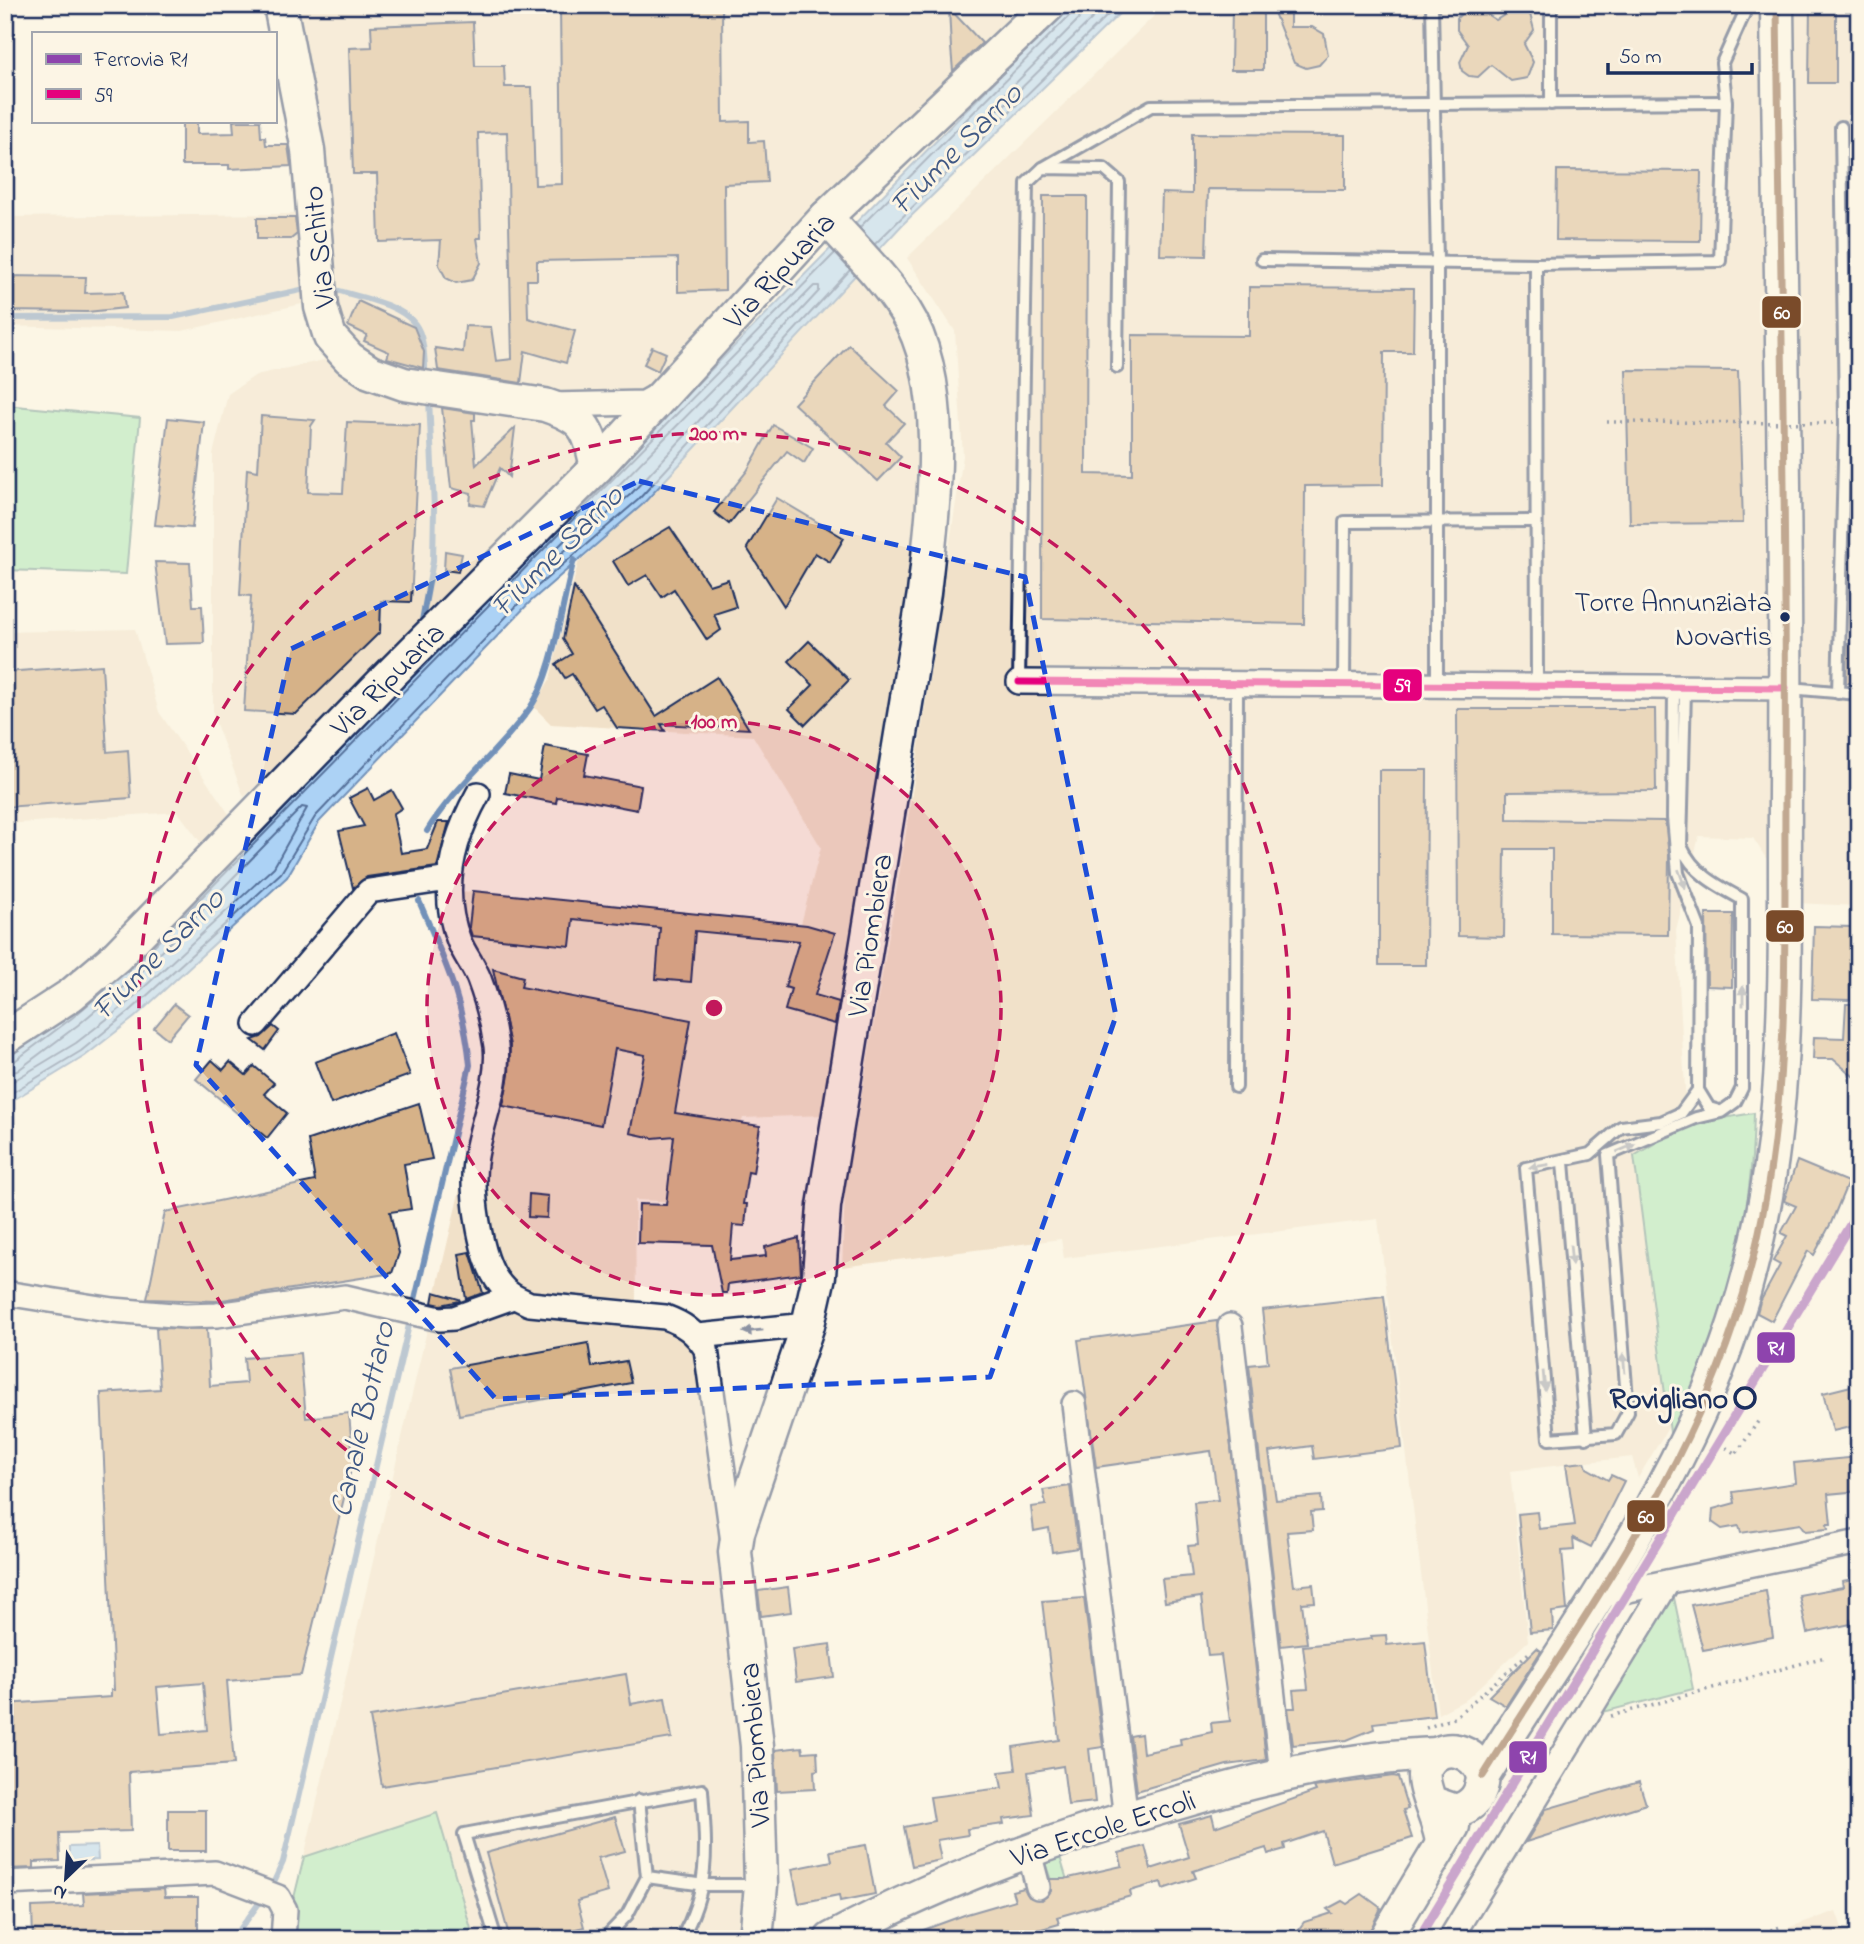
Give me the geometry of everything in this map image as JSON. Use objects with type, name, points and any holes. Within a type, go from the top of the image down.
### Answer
[{"type":"street","name":"Via Schito","points":[[280,5],[308,150],[321,307],[330,337],[349,358],[370,372],[404,384],[545,405],[565,412],[583,423],[590,435],[597,467]]},
{"type":"street","name":"Via Ripuaria","points":[[5,1038],[71,995],[116,957],[381,684],[597,467],[826,217],[1049,5]]},
{"type":"street","points":[[1568,1641],[1665,1482],[1711,1389],[1745,1289],[1777,1143],[1783,1070],[1786,688],[1777,5]]},
{"type":"street","name":"Via Piombiera","points":[[735,1552],[738,1532],[816,1294],[824,1206],[925,593],[933,514],[936,434],[923,351],[905,311],[826,217]]},
{"type":"street","points":[[545,405],[643,402],[668,390]]},
{"type":"street","points":[[1019,682],[1786,688]]},
{"type":"street","points":[[478,794],[464,819],[449,879],[453,918],[459,941],[478,977],[496,1047],[496,1068],[473,1177],[489,1268],[500,1285],[513,1297],[530,1304],[665,1317],[684,1324],[698,1336],[808,1325]]},
{"type":"street","points":[[256,1024],[369,891],[449,879]]},
{"type":"street","points":[[5,1293],[113,1310],[185,1315],[217,1315],[345,1297],[426,1317],[454,1318],[513,1297]]},
{"type":"street","points":[[1230,1326],[1282,1774]]},
{"type":"street","name":"Via Piombiera","points":[[698,1336],[706,1349],[735,1552],[758,1746],[761,1885],[756,1939]]},
{"type":"street","points":[[1074,1404],[1126,1818]]},
{"type":"street","points":[[1595,1597],[1859,1542]]},
{"type":"street","points":[[1450,1939],[1668,1582]]},
{"type":"street","name":"Via Ercole Ercoli","points":[[831,1939],[941,1885],[1126,1818],[1282,1774],[1350,1761],[1452,1753],[1491,1746],[1509,1734],[1568,1641]]},
{"type":"street","points":[[1385,1939],[1464,1809],[1479,1796],[1452,1753],[1423,1773],[1442,1843]]},
{"type":"street","points":[[1388,1759],[1406,1768],[1428,1796],[1448,1810],[1464,1809]]},
{"type":"street","points":[[1029,1852],[1038,1886]]},
{"type":"street","points":[[5,1883],[215,1873],[278,1897],[285,1910],[283,1939]]},
{"type":"lane","points":[[1432,5],[1437,262],[1437,687]]},
{"type":"lane","points":[[1550,5],[1551,104]]},
{"type":"lane","points":[[1262,260],[1536,264],[1720,261],[1726,102],[1721,63],[1744,14],[1744,5]]},
{"type":"lane","points":[[1019,682],[1027,183],[1043,168],[1151,106],[1726,102]]},
{"type":"lane","points":[[1838,693],[1845,423],[1841,127]]},
{"type":"lane","points":[[1043,168],[1104,169],[1119,182],[1117,367]]},
{"type":"lane","points":[[1536,264],[1536,688]]},
{"type":"lane","points":[[1344,685],[1345,522],[1536,521]]},
{"type":"lane","points":[[1236,1087],[1237,684]]},
{"type":"lane","points":[[1786,688],[1859,694]]},
{"type":"lane","points":[[1679,689],[1673,818],[1678,873],[1699,927],[1698,1090],[1709,1108],[1721,1112]]},
{"type":"lane","points":[[1679,689],[1681,846],[1688,861],[1707,880],[1742,899],[1742,1088],[1735,1102],[1721,1112],[1696,1118],[1608,1155],[1628,1412],[1616,1434],[1549,1439],[1526,1168],[1590,1154],[1620,1127],[1661,1122],[1681,1113],[1698,1090]]},
{"type":"lane","points":[[1563,1162],[1586,1438]]},
{"type":"lane","points":[[496,1939],[464,1834],[702,1790],[706,1852],[704,1885],[681,1939]]},
{"type":"lane","points":[[604,1939],[627,1915],[647,1877],[639,1800]]},
{"type":"lane","points":[[647,1877],[704,1885],[761,1885]]},
{"type":"path","points":[[1607,422],[1845,423]]},
{"type":"path","points":[[1709,1437],[1736,1454],[1759,1420]]},
{"type":"path","points":[[1452,1753],[1454,1718],[1535,1648],[1548,1650],[1568,1641]]},
{"type":"path","points":[[1584,1720],[1600,1719],[1825,1657]]},
{"type":"path","points":[[1744,1939],[1780,1927]]},
{"type":"highlighted area","points":[[639,481],[1025,577],[1116,1016],[990,1377],[496,1399],[196,1065],[291,649]]},
{"type":"shaded area","points":[[273,5],[1032,5],[821,199],[737,303],[664,381],[644,392],[561,393],[550,419],[575,428],[588,463],[244,797],[213,716],[213,454],[228,394],[256,375],[324,360],[311,302],[182,331],[5,326],[5,217],[300,214],[294,146]]},
{"type":"shaded area","points":[[1165,5],[1859,5],[1859,906],[1795,903],[1753,838],[1699,836],[1676,930],[1687,1124],[1634,1156],[1669,1426],[1638,1478],[1632,1457],[1510,1471],[1528,1641],[1467,1699],[1438,1714],[1378,1219],[1064,1258],[1061,1239],[842,1267],[845,1191],[902,858],[963,456],[955,331],[907,258]]},
{"type":"shaded area","points":[[854,276],[892,318],[914,365],[925,446],[921,541],[827,1115],[743,1118],[713,1203],[635,1200],[636,1304],[686,1336],[699,1366],[724,1564],[743,1764],[750,1900],[739,1939],[474,1939],[437,1813],[304,1857],[484,1086],[486,1040],[476,998],[458,959],[437,895],[473,891],[801,924],[821,847],[753,736],[551,724],[534,707],[550,679],[578,563],[642,505]]},
{"type":"shaded area","points":[[135,629],[159,712],[229,814],[202,844],[178,812],[5,824],[5,632]]},
{"type":"shaded area","points":[[1836,1911],[1846,1939],[1756,1939]]},
{"type":"green space","points":[[5,405],[140,418],[126,574],[5,570]]},
{"type":"green space","points":[[1754,1113],[1748,1199],[1732,1281],[1706,1361],[1671,1440],[1634,1156],[1687,1124]]},
{"type":"green space","points":[[1673,1593],[1693,1689],[1592,1715]]},
{"type":"green space","points":[[437,1813],[474,1939],[291,1939],[293,1902],[304,1857]]},
{"type":"green space","points":[[1060,1857],[1067,1880],[1052,1883],[1045,1863]]},
{"type":"water","name":"Fiume Sarno","points":[[1070,5],[1128,5],[902,225],[642,505],[530,602],[319,822],[287,877],[135,1017],[85,1056],[5,1105],[5,1059],[68,1013],[396,690]]},
{"type":"water","points":[[97,1846],[98,1860],[69,1861],[69,1847]]},
{"type":"building","points":[[560,5],[722,5],[723,122],[749,121],[749,142],[764,141],[767,182],[724,184],[725,290],[678,292],[678,258],[537,261],[537,280],[527,280],[528,318],[575,331],[566,363],[525,351],[521,383],[438,370],[435,348],[463,352],[465,326],[491,327],[496,361],[512,359],[507,132],[478,133],[481,238],[477,238],[481,263],[472,280],[456,283],[446,278],[439,265],[441,240],[379,242],[377,174],[353,174],[349,48],[372,47],[371,26],[473,22],[475,66],[504,66],[505,87],[532,87],[535,185],[562,184]]},
{"type":"building","points":[[1232,5],[1263,5],[1263,70],[1231,70]]},
{"type":"building","points":[[1271,5],[1290,5],[1290,27],[1312,27],[1324,34],[1328,55],[1319,65],[1306,68],[1294,63]]},
{"type":"building","points":[[1810,5],[1836,5],[1836,83],[1809,83]]},
{"type":"building","points":[[949,8],[982,43],[953,71],[951,48]]},
{"type":"building","points":[[1477,8],[1496,20],[1514,9],[1530,14],[1534,30],[1524,44],[1533,62],[1527,78],[1511,81],[1491,65],[1478,77],[1469,76],[1462,71],[1460,62],[1468,45],[1457,30],[1457,18],[1465,10]]},
{"type":"building","points":[[182,122],[197,122],[197,134],[234,133],[233,122],[260,122],[261,137],[265,137],[266,145],[288,145],[291,166],[229,169],[229,165],[182,165]]},
{"type":"building","points":[[1192,134],[1345,135],[1345,190],[1208,189],[1206,256],[1160,255],[1162,193],[1192,194]]},
{"type":"building","points":[[1557,170],[1701,171],[1700,241],[1556,240]]},
{"type":"building","points":[[1043,196],[1087,196],[1086,474],[1132,475],[1132,335],[1249,336],[1249,287],[1414,288],[1413,352],[1384,352],[1383,485],[1305,486],[1304,624],[1042,619]]},
{"type":"building","points":[[257,218],[295,218],[297,234],[291,239],[257,239]]},
{"type":"building","points":[[5,276],[86,277],[85,293],[123,292],[125,308],[87,312],[5,311]]},
{"type":"building","points":[[358,301],[414,327],[424,352],[423,368],[387,358],[389,352],[364,341],[367,335],[348,326]]},
{"type":"building","points":[[849,345],[899,391],[886,406],[904,423],[886,442],[901,457],[878,481],[794,404]]},
{"type":"building","points":[[652,347],[666,353],[658,371],[644,364]]},
{"type":"building","points":[[1626,370],[1738,371],[1743,523],[1630,524]]},
{"type":"building","points":[[442,408],[475,413],[475,420],[472,420],[476,465],[515,428],[509,477],[500,468],[484,506],[470,504],[471,493],[451,488]]},
{"type":"building","points":[[261,416],[315,420],[311,426],[308,492],[343,493],[347,422],[420,425],[411,602],[381,601],[380,632],[296,714],[244,711],[251,596],[240,595],[247,469],[258,471]]},
{"type":"building","points":[[168,418],[204,422],[192,528],[155,525]]},
{"type":"building","points":[[773,425],[813,448],[804,463],[787,451],[729,524],[714,512],[747,471]]},
{"type":"building","points":[[777,498],[844,538],[830,562],[815,553],[784,606],[747,548]]},
{"type":"building","points":[[670,527],[709,585],[728,579],[736,607],[714,614],[721,630],[707,640],[674,589],[662,597],[647,575],[628,586],[613,561]]},
{"type":"building","points":[[445,551],[462,554],[458,572],[444,570]]},
{"type":"building","points":[[155,562],[190,563],[193,606],[202,606],[204,643],[165,644]]},
{"type":"building","points":[[574,587],[656,716],[717,677],[749,729],[661,724],[665,731],[617,728],[602,705],[595,709],[572,674],[565,678],[556,664],[572,654],[563,639]]},
{"type":"building","points":[[809,641],[849,680],[805,725],[789,709],[813,685],[789,661]]},
{"type":"building","points":[[1847,644],[1859,644],[1859,683],[1846,683]]},
{"type":"building","points":[[102,665],[107,752],[128,750],[131,798],[5,807],[5,672]]},
{"type":"building","points":[[1457,709],[1655,709],[1656,791],[1507,792],[1507,819],[1665,821],[1669,856],[1668,935],[1552,934],[1552,849],[1505,849],[1504,937],[1458,936]]},
{"type":"building","points":[[545,746],[588,754],[584,775],[641,786],[637,810],[580,799],[557,797],[556,803],[505,793],[509,774],[539,780]]},
{"type":"building","points":[[1379,770],[1427,770],[1426,965],[1379,965]]},
{"type":"building","points":[[368,788],[374,800],[392,790],[402,808],[393,814],[401,853],[427,849],[438,822],[449,822],[437,867],[367,877],[353,888],[339,831],[364,826],[349,798]]},
{"type":"building","points":[[473,891],[807,925],[835,933],[815,995],[839,1002],[835,1024],[785,1010],[791,989],[785,987],[799,941],[695,931],[691,982],[656,979],[660,928],[573,919],[570,946],[472,936],[469,927]]},
{"type":"building","points":[[1706,914],[1733,914],[1732,987],[1707,986]]},
{"type":"building","points":[[1814,926],[1852,927],[1850,1000],[1812,999]]},
{"type":"building","points":[[493,969],[523,977],[521,987],[691,1020],[675,1113],[760,1126],[753,1173],[748,1172],[743,1204],[747,1204],[745,1226],[733,1225],[730,1260],[766,1256],[765,1247],[799,1238],[801,1274],[728,1284],[727,1293],[722,1293],[712,1245],[638,1243],[639,1204],[666,1205],[674,1136],[653,1138],[630,1133],[645,1055],[615,1049],[601,1125],[503,1106],[509,1075],[510,1045]]},
{"type":"building","points":[[174,1004],[188,1015],[168,1039],[154,1028]]},
{"type":"building","points":[[1846,1004],[1859,1004],[1859,1081],[1833,1059],[1813,1059],[1814,1037],[1844,1038]]},
{"type":"building","points":[[273,1026],[279,1031],[265,1050],[252,1040],[261,1037]]},
{"type":"building","points":[[394,1033],[410,1075],[331,1104],[315,1062]]},
{"type":"building","points":[[212,1060],[223,1070],[230,1062],[246,1075],[254,1066],[274,1083],[264,1094],[287,1113],[267,1138],[196,1079]]},
{"type":"building","points":[[419,1103],[432,1159],[404,1164],[411,1209],[390,1212],[399,1253],[392,1273],[216,1301],[147,1299],[165,1212],[315,1181],[308,1140]]},
{"type":"building","points":[[1797,1161],[1848,1182],[1814,1255],[1808,1251],[1772,1321],[1757,1313],[1780,1265],[1773,1261],[1787,1236],[1781,1233],[1796,1206],[1784,1201]]},
{"type":"building","points":[[529,1194],[548,1196],[547,1218],[528,1217]]},
{"type":"building","points":[[470,1252],[483,1293],[466,1299],[459,1254]]},
{"type":"building","points":[[434,1292],[460,1301],[441,1305],[432,1303]]},
{"type":"building","points":[[1384,1296],[1402,1448],[1314,1459],[1312,1446],[1269,1452],[1276,1500],[1321,1496],[1322,1511],[1311,1512],[1313,1530],[1287,1532],[1294,1586],[1313,1584],[1315,1602],[1302,1603],[1307,1643],[1281,1646],[1249,1365],[1268,1363],[1262,1310]]},
{"type":"building","points":[[1217,1321],[1266,1760],[1227,1765],[1137,1791],[1130,1736],[1141,1734],[1143,1753],[1181,1745],[1180,1739],[1212,1732],[1211,1723],[1230,1721],[1221,1655],[1208,1656],[1201,1597],[1165,1602],[1162,1579],[1192,1576],[1188,1546],[1198,1545],[1194,1502],[1218,1500],[1211,1451],[1096,1467],[1078,1340]]},
{"type":"building","points":[[156,1328],[207,1329],[210,1386],[246,1383],[244,1358],[300,1353],[306,1418],[349,1413],[353,1461],[301,1675],[227,1681],[234,1764],[129,1772],[131,1831],[59,1833],[60,1861],[34,1862],[34,1868],[5,1869],[5,1704],[111,1697],[111,1690],[114,1690],[101,1393],[160,1389]],"holes":[[[203,1683],[207,1730],[161,1734],[157,1687]]]},
{"type":"building","points":[[588,1343],[592,1367],[626,1361],[631,1383],[459,1415],[450,1368]]},
{"type":"building","points":[[1859,1384],[1859,1425],[1833,1431],[1823,1393]]},
{"type":"building","points":[[1859,1457],[1859,1491],[1828,1494],[1831,1524],[1827,1524],[1828,1529],[1805,1531],[1800,1524],[1741,1533],[1739,1526],[1722,1529],[1712,1522],[1713,1509],[1735,1503],[1733,1492],[1796,1483],[1794,1463]]},
{"type":"building","points":[[1585,1462],[1587,1468],[1608,1480],[1611,1475],[1624,1481],[1591,1547],[1573,1538],[1574,1550],[1562,1551],[1567,1610],[1552,1612],[1553,1630],[1530,1632],[1518,1514],[1537,1512],[1539,1529],[1575,1525],[1566,1464]]},
{"type":"building","points":[[1070,1486],[1078,1548],[1052,1552],[1049,1528],[1034,1531],[1031,1507],[1046,1505],[1043,1490]]},
{"type":"building","points":[[1859,1578],[1859,1627],[1852,1627],[1850,1619],[1851,1624],[1807,1633],[1799,1595],[1843,1587],[1842,1581]]},
{"type":"building","points":[[788,1587],[791,1612],[761,1616],[758,1591]]},
{"type":"building","points":[[1766,1591],[1773,1637],[1703,1650],[1691,1605]]},
{"type":"building","points":[[1084,1598],[1103,1747],[1089,1749],[1095,1802],[1068,1805],[1063,1766],[1028,1772],[1034,1815],[1003,1819],[1004,1824],[967,1829],[968,1835],[937,1840],[941,1860],[912,1866],[904,1827],[934,1821],[930,1797],[1002,1788],[999,1772],[1016,1770],[1013,1747],[1059,1740],[1042,1601]]},
{"type":"building","points":[[1386,1635],[1387,1645],[1425,1641],[1434,1716],[1373,1723],[1374,1729],[1347,1740],[1293,1745],[1288,1708],[1295,1708],[1293,1690],[1308,1689],[1303,1646],[1372,1639],[1371,1636]]},
{"type":"building","points":[[830,1644],[834,1677],[796,1682],[792,1649]]},
{"type":"building","points":[[1537,1648],[1541,1651],[1506,1706],[1489,1696]]},
{"type":"building","points":[[626,1674],[631,1704],[665,1698],[672,1738],[382,1786],[370,1717]]},
{"type":"building","points":[[802,1747],[803,1752],[817,1751],[815,1789],[777,1791],[775,1750]]},
{"type":"building","points":[[1398,1777],[1408,1809],[1403,1810],[1412,1838],[1332,1863],[1323,1831],[1284,1844],[1285,1849],[1268,1854],[1266,1848],[1193,1871],[1196,1878],[1163,1889],[1161,1882],[1130,1891],[1131,1896],[1057,1917],[1059,1924],[1024,1934],[1022,1929],[990,1939],[907,1939],[907,1936],[967,1914],[1015,1900],[1012,1891],[1024,1888],[1029,1897],[1042,1900],[1051,1891],[1050,1879],[1064,1879],[1122,1866],[1119,1853],[1145,1846],[1151,1869],[1189,1857],[1179,1824],[1212,1815],[1215,1827],[1316,1791],[1314,1787]]},
{"type":"building","points":[[1639,1782],[1646,1804],[1526,1842],[1546,1809]]},
{"type":"building","points":[[168,1810],[206,1810],[206,1851],[168,1851]]},
{"type":"building","points":[[615,1817],[625,1851],[598,1858],[608,1892],[577,1901],[584,1927],[560,1933],[562,1939],[510,1939],[486,1853]]},
{"type":"building","points":[[866,1845],[875,1894],[840,1901],[839,1895],[799,1903],[792,1869],[832,1861],[830,1851]]},
{"type":"building","points":[[164,1889],[165,1897],[198,1897],[198,1935],[166,1935],[166,1939],[33,1939],[32,1907],[84,1905],[83,1893]]},
{"type":"building","points":[[1362,1894],[1381,1908],[1368,1935],[1365,1933],[1362,1939],[1302,1939],[1299,1929],[1304,1922],[1332,1913],[1327,1909],[1342,1901],[1347,1904]]},
{"type":"waterway","points":[[333,289],[388,306],[408,317],[420,334],[425,368]]},
{"type":"waterway","points":[[5,318],[173,317],[301,290]]},
{"type":"waterway","points":[[421,626],[433,561],[434,509],[429,398]]},
{"type":"waterway","name":"Canale Bottaro","points":[[427,831],[438,814],[530,708],[551,657],[574,560]]},
{"type":"waterway","name":"Canale Bottaro","points":[[233,1939],[273,1884],[283,1862],[470,1065],[458,1000],[419,901]]},
{"type":"rail line","name":"R1","points":[[1418,1939],[1859,1210]]},
{"type":"transit line","name":"60","points":[[1483,1776],[1622,1557],[1685,1443],[1734,1324],[1753,1258],[1767,1193],[1781,1061],[1785,927],[1785,595],[1777,5]]},
{"type":"transit line","name":"59","points":[[1019,682],[1786,688]]},
{"type":"place","name":"Torre Annunziata Novartis","points":[[1785,617]]},
{"type":"place","name":"Rovigliano","points":[[1745,1398]]}]
